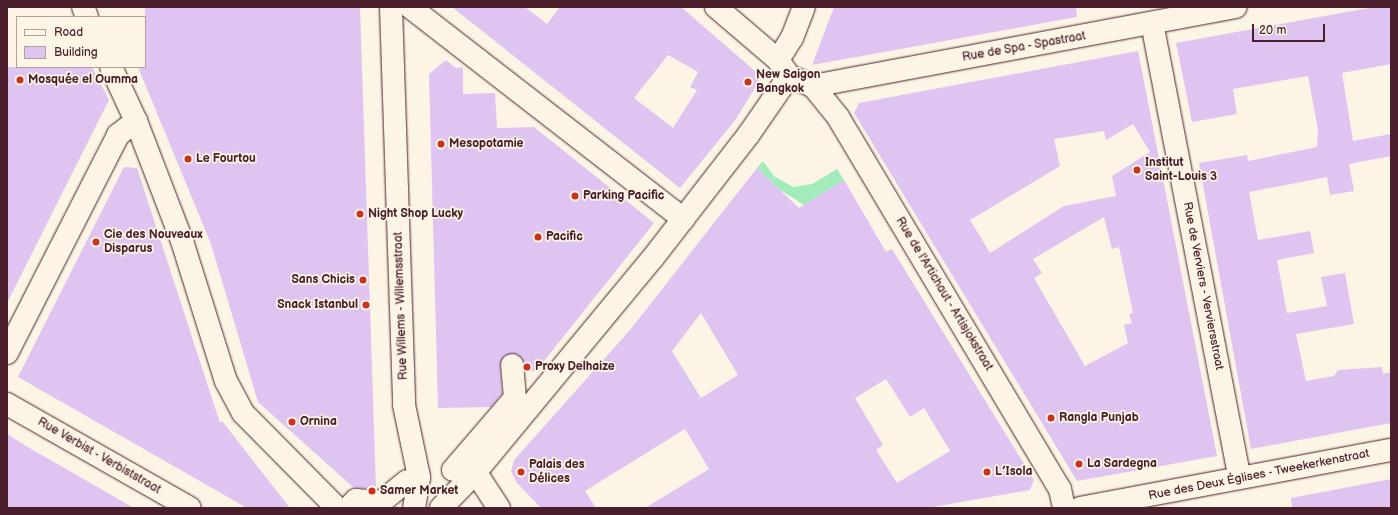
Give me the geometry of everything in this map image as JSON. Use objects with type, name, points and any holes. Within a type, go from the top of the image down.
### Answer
[{"type":"street","name":"Rue Willems - Willemsstraat","points":[[391,7],[404,404],[419,478],[414,508]]},
{"type":"street","points":[[410,7],[683,219]]},
{"type":"street","points":[[716,7],[784,68],[813,86]]},
{"type":"street","points":[[441,508],[477,486],[683,219],[784,68],[792,38],[804,7]]},
{"type":"street","name":"Rue de Spa - Spastraat","points":[[813,86],[1236,7]]},
{"type":"street","name":"Rue de Verviers - Verviersstraat","points":[[1152,23],[1240,478]]},
{"type":"street","points":[[111,68],[136,121],[182,241],[226,381],[243,413],[344,506],[356,500],[381,502],[407,481]]},
{"type":"street","name":"Rue de l'Artichaut - Artisjokstraat","points":[[813,86],[852,138],[1060,489],[1064,508]]},
{"type":"street","points":[[7,353],[118,135],[136,121]]},
{"type":"street","points":[[477,486],[515,398],[512,365]]},
{"type":"street","name":"Rue Verbist - Verbiststraat","points":[[7,404],[190,508]]},
{"type":"street","name":"Rue des Deux Églises - Tweekerkenstraat","points":[[1080,508],[1159,501],[1240,478],[1391,450]]},
{"type":"street","points":[[432,474],[477,486]]},
{"type":"green space","points":[[763,161],[774,176],[793,187],[812,184],[837,169],[844,180],[804,205],[779,189],[757,168]]},
{"type":"building","points":[[145,7],[360,7],[376,489],[354,488],[258,402],[211,244],[138,68],[146,68]]},
{"type":"building","points":[[452,7],[525,7],[547,24],[560,7],[681,7],[755,71],[759,81],[736,119],[680,188]],"holes":[[[668,55],[698,72],[690,87],[697,90],[673,128],[634,98]]]},
{"type":"building","points":[[834,7],[1076,7],[1077,17],[812,65]]},
{"type":"building","points":[[1374,7],[1391,7],[1391,64],[1342,73],[1353,141],[1391,134],[1391,156],[1349,164],[1354,191],[1330,195],[1327,177],[1249,192],[1258,240],[1310,231],[1314,253],[1277,260],[1287,313],[1327,306],[1321,277],[1345,273],[1354,324],[1296,334],[1306,381],[1334,376],[1338,370],[1382,367],[1383,374],[1391,372],[1391,423],[1251,449],[1199,163],[1247,155],[1248,161],[1317,147],[1318,130],[1308,76],[1233,89],[1237,114],[1192,122],[1176,43]]},
{"type":"building","points":[[1138,51],[1217,456],[1077,481],[854,113],[859,103]],"holes":[[[1133,124],[1150,152],[1112,176],[1116,196],[1064,206],[990,253],[970,220],[1060,166],[1054,139],[1104,131],[1106,140]],[[1104,217],[1112,249],[1119,247],[1133,313],[1129,314],[1132,323],[1124,325],[1128,343],[1085,366],[1034,278],[1042,273],[1033,259]]]},
{"type":"building","name":"Pacific","points":[[446,60],[456,68],[463,67],[463,94],[495,93],[497,128],[534,127],[654,223],[536,371],[525,371],[522,358],[518,354],[505,355],[500,366],[502,394],[491,407],[438,408],[429,74]]},
{"type":"building","points":[[7,67],[93,68],[109,100],[7,303]]},
{"type":"building","points":[[124,167],[137,168],[220,423],[222,421],[290,508],[247,508],[18,377]]},
{"type":"building","points":[[757,168],[799,208],[844,180],[886,252],[892,249],[1034,480],[1030,490],[928,508],[645,508],[709,469],[685,429],[585,491],[596,508],[541,508],[517,483],[511,471],[514,460],[630,330]],"holes":[[[701,313],[738,375],[701,398],[672,351]],[[886,379],[910,417],[924,408],[950,451],[897,483],[876,450],[883,445],[855,398]]]},
{"type":"building","points":[[7,434],[26,446],[134,508],[7,508]]},
{"type":"building","points":[[1391,479],[1391,508],[1292,508],[1291,498]]},
{"type":"place","name":"Mosquée el Oumma","points":[[20,80]]},
{"type":"place","name":"New Saigon Bangkok","points":[[748,82]]},
{"type":"place","name":"Mesopotamie","points":[[441,144]]},
{"type":"place","name":"Le Fourtou","points":[[188,159]]},
{"type":"place","name":"Institut Saint-Louis 3","points":[[1137,170]]},
{"type":"place","name":"Parking Pacific","points":[[575,196]]},
{"type":"place","name":"Night Shop Lucky","points":[[360,214]]},
{"type":"place","name":"Pacific","points":[[538,237]]},
{"type":"place","name":"Cie des Nouveaux Disparus","points":[[96,242]]},
{"type":"place","name":"Sans Chicis","points":[[363,280]]},
{"type":"place","name":"Snack Istanbul","points":[[366,305]]},
{"type":"place","name":"Proxy Delhaize","points":[[527,367]]},
{"type":"place","name":"Rangla Punjab","points":[[1051,418]]},
{"type":"place","name":"Ornina","points":[[292,422]]},
{"type":"place","name":"La Sardegna","points":[[1079,464]]},
{"type":"place","name":"Palais des Délices","points":[[521,472]]},
{"type":"place","name":"L’Isola","points":[[987,472]]},
{"type":"place","name":"Samer Market","points":[[372,491]]}]
